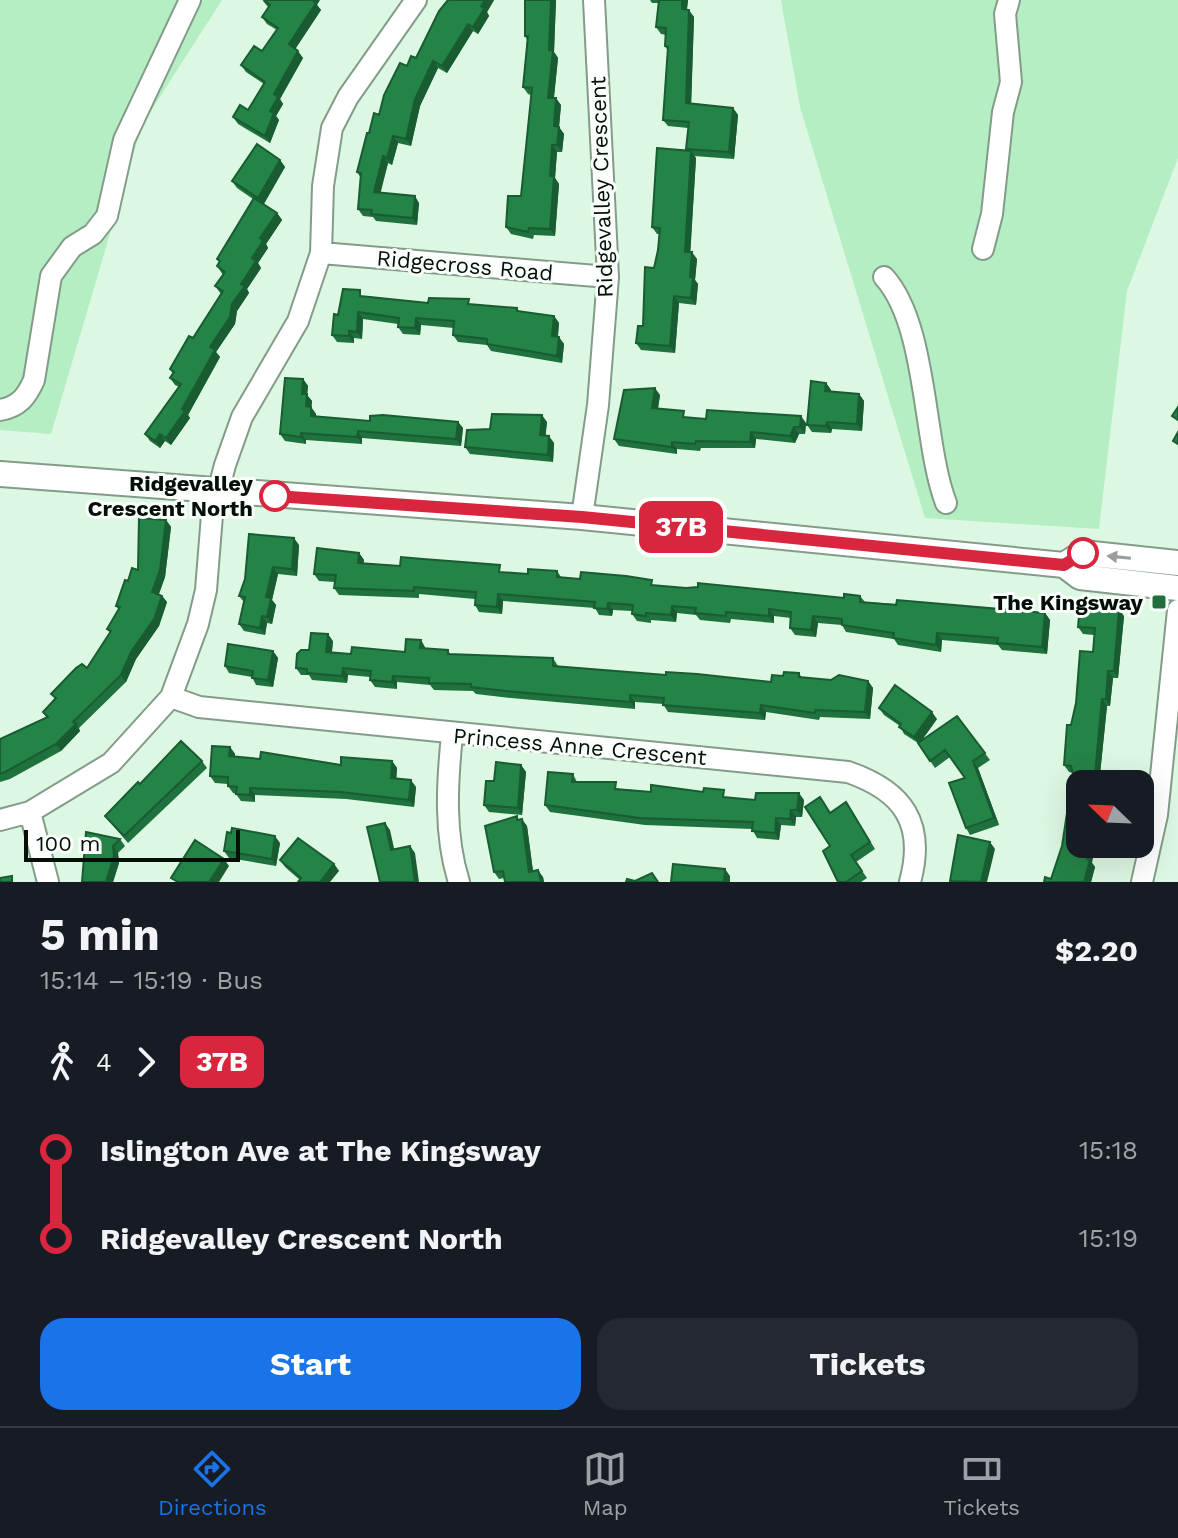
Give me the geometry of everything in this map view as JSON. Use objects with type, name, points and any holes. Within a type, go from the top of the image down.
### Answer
[{"type":"main road","points":[[0,474],[582,517],[1064,565],[1080,577],[1178,588]]},
{"type":"main road","points":[[1064,565],[1083,553],[1178,563]]},
{"type":"street","points":[[0,410],[18,404],[28,393],[34,380],[51,276],[72,247],[93,234],[107,216],[124,140],[190,0]]},
{"type":"street","points":[[0,820],[30,812],[111,763],[171,697],[186,662],[206,590],[212,515],[242,417],[298,321],[321,253],[323,186],[332,128],[348,97],[416,0]]},
{"type":"street","name":"Ridgevalley Crescent","points":[[582,517],[598,405],[608,277],[594,0]]},
{"type":"street","points":[[983,249],[992,214],[1003,112],[1011,82],[1005,14],[1009,0]]},
{"type":"street","name":"Ridgecross Road","points":[[321,253],[608,277]]},
{"type":"street","points":[[884,277],[898,298],[914,348],[946,503]]},
{"type":"street","points":[[1142,882],[1157,815],[1178,610]]},
{"type":"street","name":"Princess Anne Crescent","points":[[171,697],[199,707],[452,735],[848,772],[890,791],[903,804],[912,826],[910,882]]},
{"type":"street","points":[[452,735],[448,833],[450,855],[459,882]]},
{"type":"street","points":[[30,812],[48,882]]},
{"type":"green space","points":[[0,0],[222,0],[142,125],[51,434],[0,430]]},
{"type":"green space","points":[[781,0],[1178,0],[1178,158],[1127,291],[1099,529],[925,518],[800,107]]},
{"type":"building","points":[[264,0],[312,0],[316,3],[289,44],[298,51],[274,94],[278,97],[270,111],[274,113],[265,136],[233,117],[240,105],[248,110],[265,82],[241,65],[254,46],[262,51],[278,28],[262,17],[270,5]]},
{"type":"building","points":[[448,0],[485,0],[481,6],[484,9],[473,27],[468,24],[442,66],[433,61],[415,99],[406,139],[393,136],[387,158],[383,156],[374,192],[415,196],[413,218],[371,214],[372,210],[358,209],[361,173],[357,172],[374,113],[379,115],[384,95],[400,63],[407,66],[411,56],[416,58],[439,11]]},
{"type":"building","points":[[525,0],[551,0],[549,50],[553,51],[548,98],[556,98],[554,126],[559,127],[557,145],[552,145],[550,176],[554,177],[550,229],[529,228],[528,232],[506,227],[508,196],[521,196],[532,88],[523,87],[528,36],[525,36]]},
{"type":"building","points":[[659,0],[682,0],[682,9],[689,10],[686,103],[733,108],[729,152],[686,149],[689,122],[663,120],[668,47],[665,46],[666,28],[656,27]]},
{"type":"building","points":[[257,144],[280,160],[258,198],[232,181]]},
{"type":"building","points":[[657,148],[691,151],[685,252],[692,252],[691,298],[674,296],[670,346],[636,343],[638,326],[643,326],[645,267],[654,268],[658,250],[660,228],[652,227]]},
{"type":"building","points":[[254,198],[277,213],[260,238],[263,241],[252,258],[256,261],[241,284],[245,286],[232,304],[230,317],[210,347],[215,350],[182,409],[185,411],[166,438],[160,434],[155,441],[145,434],[181,384],[170,378],[174,372],[170,369],[189,336],[193,338],[223,291],[215,286],[225,272],[217,266],[220,261],[217,259]]},
{"type":"building","points":[[343,289],[360,290],[360,296],[428,303],[429,298],[469,299],[468,304],[517,308],[517,311],[554,316],[552,336],[559,337],[557,356],[487,344],[487,339],[453,335],[454,321],[416,318],[415,328],[398,327],[399,318],[358,312],[357,332],[349,331],[349,336],[332,335],[334,314],[338,315]]},
{"type":"building","points":[[285,378],[303,379],[302,394],[307,394],[306,406],[311,407],[311,416],[370,421],[370,416],[383,415],[458,422],[456,439],[358,431],[357,437],[280,434]]},
{"type":"building","points":[[811,381],[826,383],[825,391],[859,394],[857,424],[827,422],[826,426],[807,425]]},
{"type":"building","points":[[655,388],[652,408],[684,411],[683,417],[706,419],[707,410],[801,416],[800,427],[794,427],[790,436],[751,432],[750,442],[672,442],[672,447],[614,439],[624,390]]},
{"type":"building","points":[[492,414],[542,415],[540,435],[549,436],[548,455],[465,447],[467,430],[490,429]]},
{"type":"building","points":[[139,518],[166,520],[160,570],[152,592],[162,596],[154,619],[131,652],[121,675],[73,722],[76,724],[56,744],[0,774],[0,739],[48,717],[43,712],[56,698],[51,694],[76,668],[82,664],[87,668],[111,631],[107,629],[120,607],[116,606],[125,580],[128,581],[132,568],[138,570]]},
{"type":"building","points":[[249,534],[294,538],[292,569],[273,567],[266,597],[271,598],[267,617],[262,616],[260,628],[239,624],[245,597],[239,596],[245,579]]},
{"type":"building","points":[[317,548],[359,553],[358,563],[400,566],[401,557],[500,565],[499,572],[528,574],[528,569],[557,571],[557,577],[580,579],[581,572],[652,580],[651,585],[686,588],[698,587],[698,583],[844,598],[844,594],[860,596],[860,602],[896,605],[897,600],[1045,613],[1042,647],[997,643],[998,638],[937,633],[936,645],[893,638],[894,633],[842,625],[842,619],[813,616],[811,630],[790,628],[791,612],[769,609],[769,616],[726,612],[726,616],[695,613],[696,608],[672,606],[671,615],[646,613],[646,616],[632,614],[633,605],[608,603],[607,609],[594,608],[595,602],[498,594],[497,607],[475,605],[476,592],[414,587],[414,591],[334,588],[336,575],[314,574]]},
{"type":"building","points":[[1080,605],[1119,609],[1114,671],[1108,671],[1106,699],[1102,699],[1095,770],[1072,770],[1071,766],[1064,765],[1067,725],[1071,725],[1076,703],[1080,651],[1093,652],[1095,628],[1078,627]]},
{"type":"building","points":[[311,633],[328,634],[326,652],[351,654],[352,647],[405,652],[406,639],[421,640],[420,648],[448,650],[448,654],[553,658],[553,666],[666,675],[666,672],[697,674],[771,682],[772,675],[783,676],[784,672],[799,673],[799,677],[831,680],[839,675],[868,681],[865,712],[815,710],[815,713],[761,705],[760,713],[663,705],[664,698],[630,695],[630,702],[506,691],[471,687],[471,684],[429,683],[429,678],[393,676],[392,682],[370,680],[371,671],[343,668],[342,676],[307,673],[307,669],[296,668],[297,654],[301,650],[309,650]]},
{"type":"building","points":[[228,644],[273,651],[268,680],[252,678],[253,671],[225,666]]},
{"type":"building","points":[[895,685],[932,712],[914,737],[879,708]]},
{"type":"building","points":[[957,716],[985,753],[973,761],[994,818],[966,828],[949,783],[965,778],[945,750],[930,761],[918,743]]},
{"type":"building","points":[[181,741],[202,761],[124,836],[105,816]]},
{"type":"building","points":[[212,746],[230,747],[229,756],[260,759],[261,752],[341,765],[341,757],[392,761],[391,778],[411,780],[409,800],[341,792],[250,788],[250,795],[236,794],[237,787],[228,786],[228,777],[210,776]]},
{"type":"building","points":[[496,762],[521,765],[518,808],[484,805],[486,781],[494,781]]},
{"type":"building","points":[[548,772],[573,774],[572,782],[616,782],[615,789],[651,792],[651,785],[703,792],[704,788],[724,790],[723,797],[755,800],[756,793],[799,793],[797,810],[791,810],[790,819],[776,818],[775,833],[752,831],[753,822],[640,818],[545,805]]},
{"type":"building","points":[[820,797],[830,813],[846,802],[870,842],[851,855],[862,871],[846,882],[838,882],[823,851],[830,846],[805,807]]},
{"type":"building","points":[[517,816],[517,820],[522,819],[529,872],[538,870],[541,882],[505,882],[503,871],[494,872],[485,826]]},
{"type":"building","points":[[1066,820],[1066,858],[1090,860],[1084,882],[1044,882],[1045,877],[1051,879],[1062,846]]},
{"type":"building","points":[[385,823],[391,850],[410,846],[415,882],[380,882],[367,827]]},
{"type":"building","points":[[232,828],[275,836],[272,859],[224,851],[227,832],[231,833]]},
{"type":"building","points":[[86,832],[120,839],[113,846],[114,856],[106,882],[82,882]]},
{"type":"building","points":[[958,835],[990,842],[981,882],[950,881]]},
{"type":"building","points":[[298,838],[334,864],[320,882],[298,882],[301,878],[280,860]]},
{"type":"building","points":[[195,840],[224,859],[209,882],[178,882],[171,878]]},
{"type":"building","points":[[673,864],[725,869],[724,882],[671,882]]},
{"type":"building","points":[[652,873],[658,882],[626,882],[627,879],[635,881]]},
{"type":"building","points":[[12,876],[12,882],[0,882],[0,878]]},
{"type":"bus line","name":"37B","points":[[275,496],[582,517],[1064,565],[1083,553]]},
{"type":"place","name":"Ridgevalley Crescent North","points":[[275,496]]},
{"type":"place","name":"The Kingsway","points":[[1159,602]]}]
